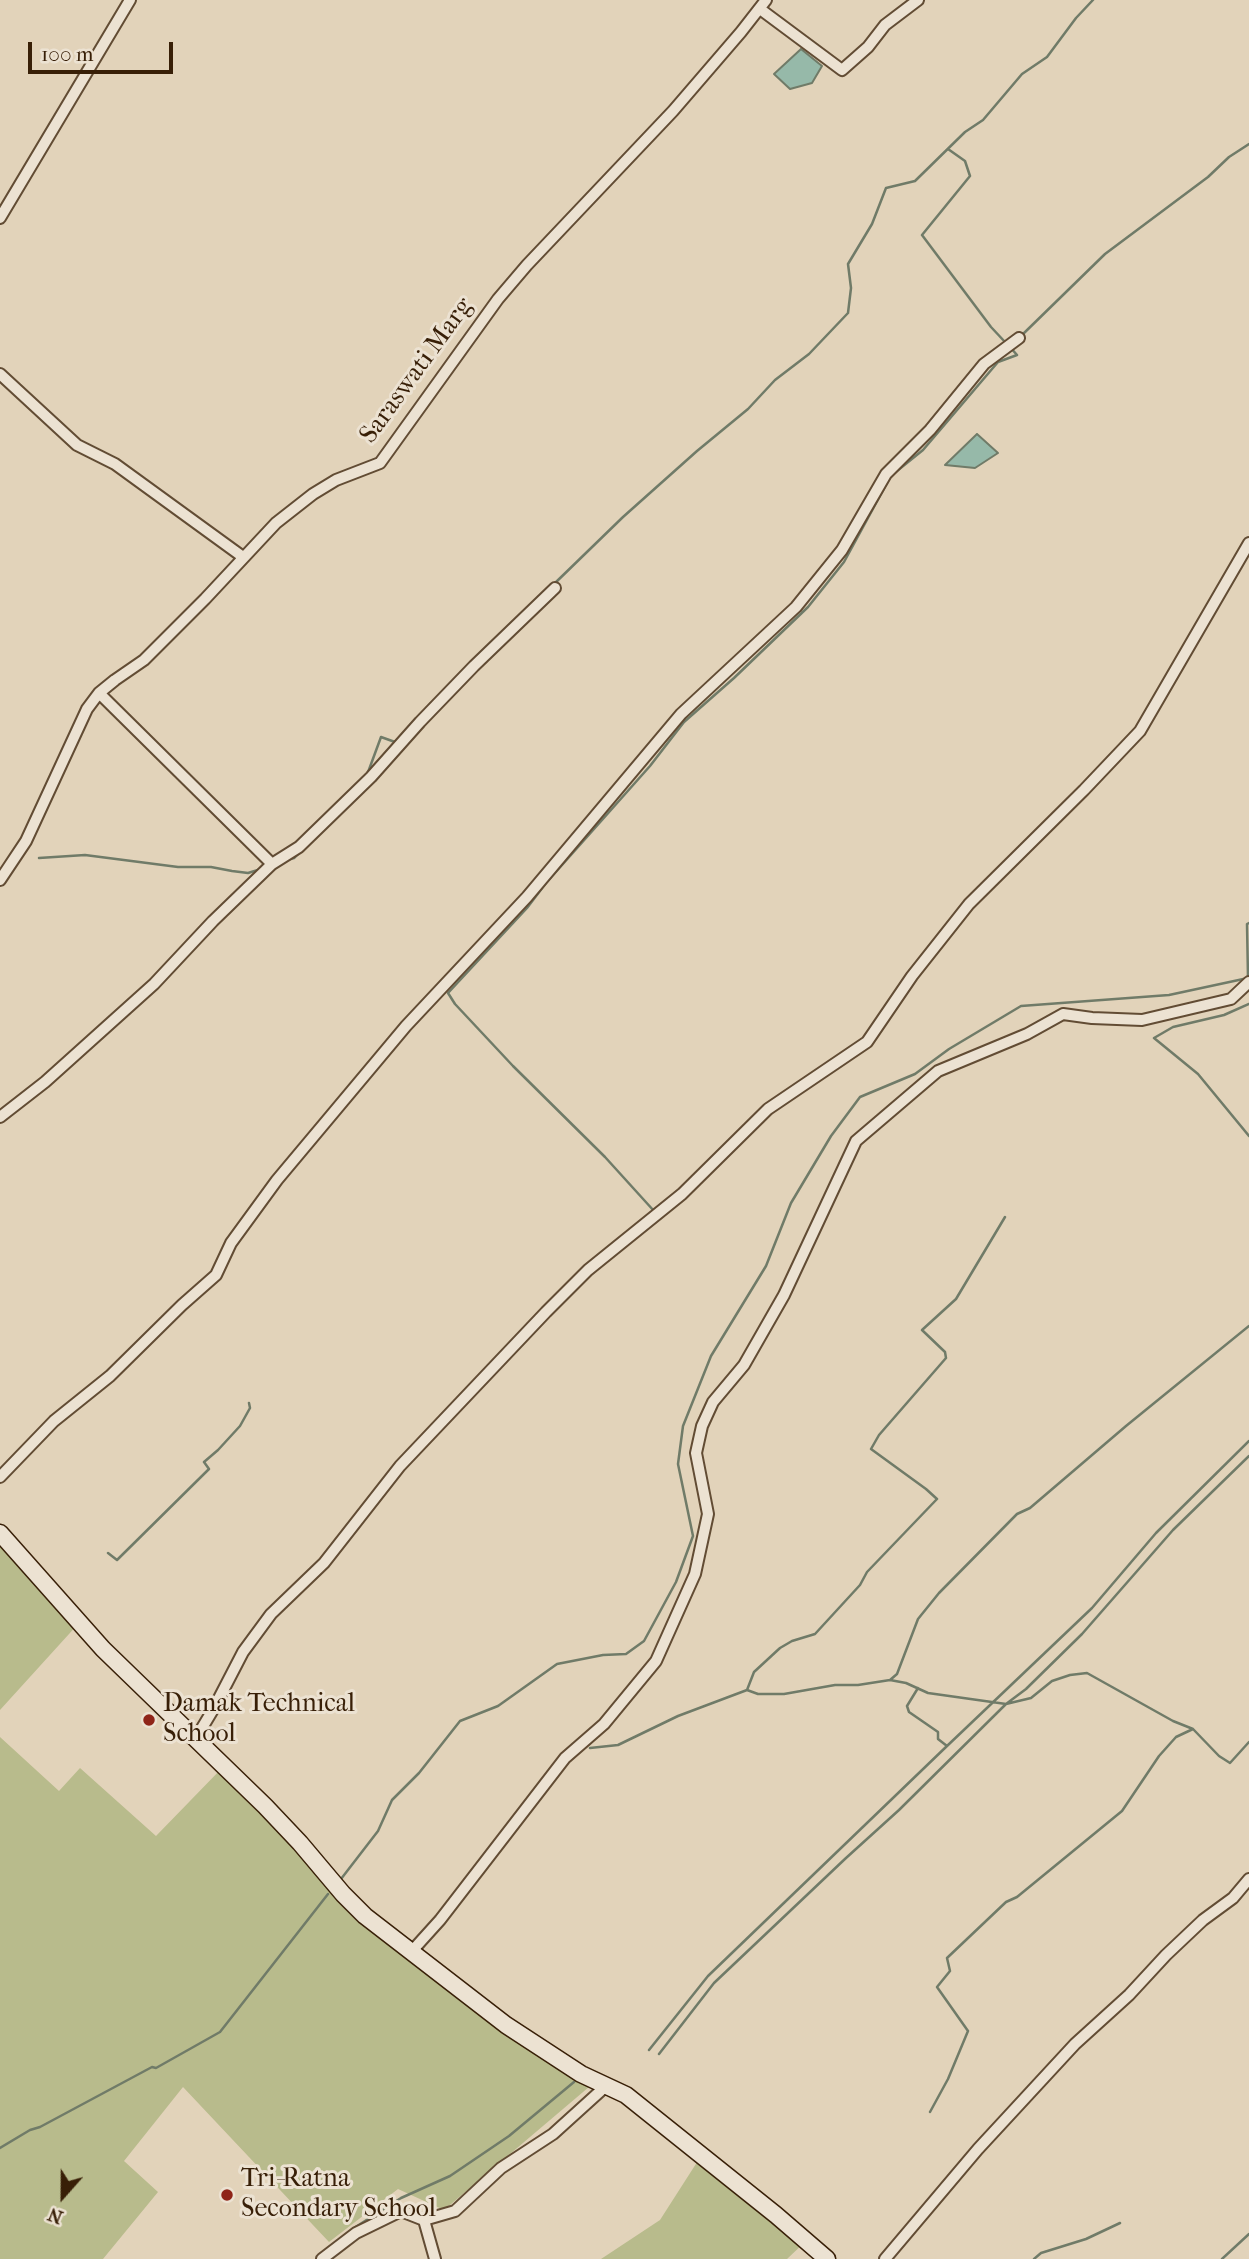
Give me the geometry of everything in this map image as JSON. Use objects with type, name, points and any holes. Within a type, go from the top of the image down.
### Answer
[{"type":"street","points":[[1,215],[130,0]]},
{"type":"street","points":[[763,5],[842,71],[868,47],[886,25],[918,0]]},
{"type":"street","name":"Saraswati Marg","points":[[0,880],[26,841],[87,709],[99,693],[144,660],[205,600],[276,523],[336,480],[380,463],[505,291],[673,111],[763,5]]},
{"type":"street","points":[[0,1477],[54,1422],[110,1376],[216,1275],[231,1243],[277,1180],[407,1026],[527,897],[681,714],[796,607],[842,550],[886,474],[930,430],[984,364],[1019,338]]},
{"type":"street","points":[[0,374],[77,445],[115,464],[243,557]]},
{"type":"street","points":[[197,1738],[243,1652],[271,1614],[324,1563],[400,1466],[545,1312],[588,1270],[682,1194],[768,1109],[867,1042],[912,976],[969,904],[1140,731],[1249,543]]},
{"type":"street","points":[[0,1117],[45,1082],[154,984],[213,921],[272,864],[299,847],[371,777],[474,666],[555,588]]},
{"type":"street","points":[[99,693],[272,864]]},
{"type":"street","points":[[412,1951],[440,1920],[565,1758],[604,1724],[656,1661],[695,1574],[708,1514],[696,1453],[702,1426],[713,1402],[744,1365],[784,1295],[856,1141],[938,1071],[1027,1034],[1063,1014],[1142,1020],[1231,999],[1249,982]]},
{"type":"street","points":[[0,1533],[103,1649],[197,1738],[300,1843],[342,1894],[365,1916],[506,2025],[581,2074],[626,2095],[827,2259]]},
{"type":"street","points":[[885,2259],[978,2149],[1076,2044],[1203,1920],[1233,1898],[1249,1879]]},
{"type":"street","points":[[322,2259],[356,2233],[401,2211],[424,2220],[455,2211],[500,2168],[553,2134],[606,2086]]},
{"type":"street","points":[[424,2220],[435,2259]]},
{"type":"shaded area","points":[[801,49],[822,66],[812,83],[790,89],[774,74]]},
{"type":"shaded area","points":[[977,434],[998,453],[975,468],[945,465]]},
{"type":"shaded area","points":[[0,1535],[79,1623],[0,1710]]},
{"type":"shaded area","points":[[0,1737],[59,1791],[80,1768],[156,1836],[223,1767],[342,1895],[596,2081],[444,2210],[398,2189],[329,2242],[183,2087],[124,2161],[158,2192],[103,2259],[0,2259]]},
{"type":"shaded area","points":[[701,2156],[806,2241],[787,2259],[601,2259],[660,2220]]},
{"type":"waterway","points":[[554,584],[623,517],[748,409],[775,380],[809,354],[848,313],[851,288],[848,264],[872,224],[886,188],[915,181],[965,132],[983,120],[1022,74],[1047,57],[1093,0]]},
{"type":"waterway","points":[[1022,335],[1105,254],[1249,144]]},
{"type":"waterway","points":[[948,149],[965,161],[970,176],[922,235],[1005,342]]},
{"type":"waterway","points":[[892,475],[923,450],[998,362],[1017,355],[1010,347]]},
{"type":"waterway","points":[[654,1211],[605,1157],[513,1066],[448,993],[527,908],[650,766],[684,722],[808,607],[844,562],[887,483]]},
{"type":"waterway","points":[[417,718],[431,703]]},
{"type":"waterway","points":[[367,775],[381,737],[395,742]]},
{"type":"waterway","points":[[287,860],[299,853]]},
{"type":"waterway","points":[[39,858],[85,855],[248,873],[261,869]]},
{"type":"waterway","points":[[341,1879],[378,1831],[392,1800],[419,1773],[460,1721],[498,1706],[557,1664],[603,1655],[626,1654],[644,1641],[676,1582],[693,1536],[678,1464],[683,1426],[711,1356],[766,1266],[791,1203],[831,1136],[860,1097],[915,1074],[949,1049],[1021,1006],[1169,995],[1248,978],[1249,923]]},
{"type":"waterway","points":[[1249,1004],[1224,1015],[1173,1027],[1154,1038],[1198,1074],[1249,1136]]},
{"type":"waterway","points":[[747,1690],[754,1672],[780,1648],[815,1634],[860,1585],[867,1572],[937,1499],[871,1449],[879,1435],[946,1358],[945,1352],[922,1330],[956,1299],[1005,1217]]},
{"type":"waterway","points":[[890,1680],[897,1674],[918,1619],[939,1593],[1017,1514],[1030,1508],[1249,1326]]},
{"type":"waterway","points":[[108,1553],[117,1560],[209,1469],[204,1462],[240,1426],[250,1408],[249,1403]]},
{"type":"waterway","points":[[947,1746],[1092,1608],[1156,1533],[1249,1441]]},
{"type":"waterway","points":[[659,2054],[714,1983],[1082,1634],[1173,1530],[1249,1456]]},
{"type":"waterway","points":[[590,1748],[618,1745],[678,1716],[747,1690],[758,1694],[784,1694],[835,1685],[890,1680],[906,1683],[928,1693],[1006,1704],[1031,1698],[1052,1681],[1087,1673],[1173,1721],[1193,1729],[1219,1756],[1230,1763],[1249,1742]]},
{"type":"waterway","points":[[649,2050],[708,1976],[947,1746],[938,1739],[938,1732],[909,1712],[907,1706],[918,1688]]},
{"type":"waterway","points":[[930,2112],[948,2079],[968,2031],[937,1987],[950,1971],[947,1958],[1006,1902],[1017,1897],[1122,1811],[1159,1756],[1176,1737],[1193,1729]]},
{"type":"waterway","points":[[0,2148],[220,2032],[328,1894]]},
{"type":"waterway","points":[[354,2228],[401,2198],[450,2176],[509,2136],[574,2082]]},
{"type":"waterway","points":[[1034,2259],[1041,2253],[1086,2239],[1120,2223]]},
{"type":"waterway","points":[[1222,2259],[1249,2234]]},
{"type":"place","name":"Damak Technical School","points":[[149,1720]]},
{"type":"place","name":"Tri-Ratna Secondary School","points":[[227,2195]]}]
